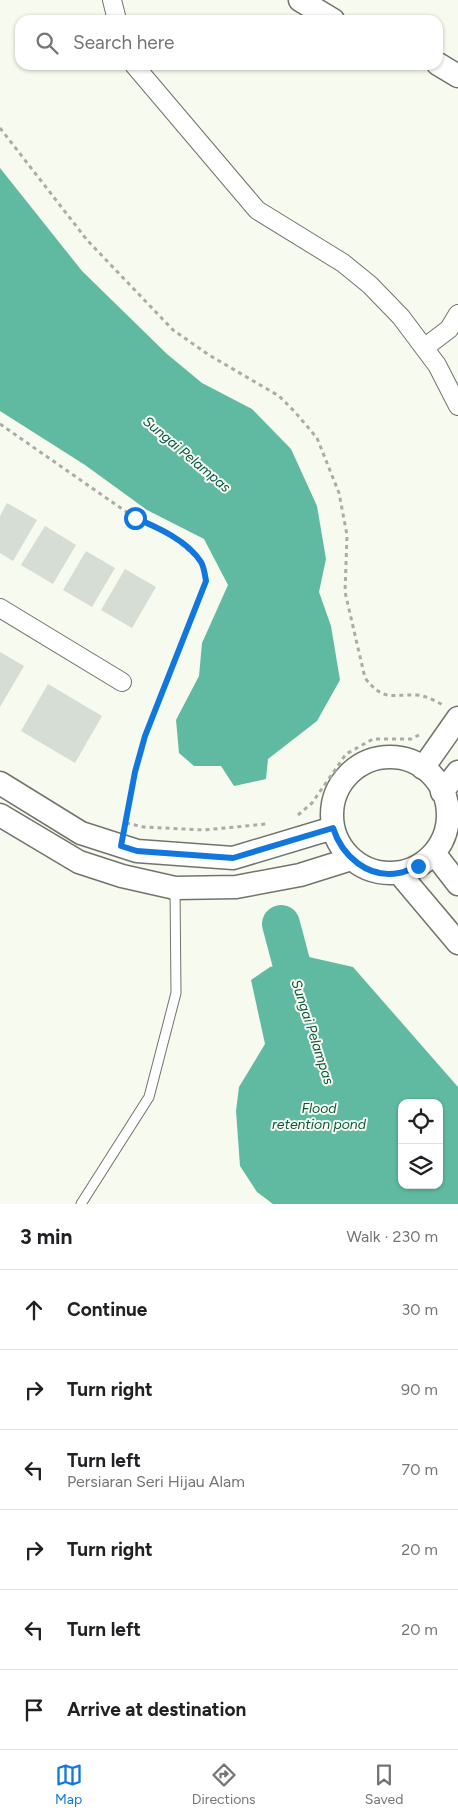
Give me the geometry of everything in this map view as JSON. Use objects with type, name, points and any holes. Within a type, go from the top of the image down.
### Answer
[{"type":"street","points":[[112,0],[115,15]]},
{"type":"street","points":[[300,0],[325,15]]},
{"type":"street","points":[[443,67],[458,76]]},
{"type":"street","points":[[138,70],[257,210],[343,263],[401,317],[437,365],[458,406]]},
{"type":"street","points":[[424,348],[449,328],[458,314]]},
{"type":"street","points":[[0,608],[122,682]]},
{"type":"street","points":[[423,768],[452,712]]},
{"type":"street","points":[[386,757],[406,759],[423,768],[437,781],[445,799],[448,818],[444,837],[434,853],[418,866],[399,873],[382,873],[366,868],[351,859],[337,840],[333,828],[332,808],[338,789],[350,773],[367,762],[386,757]]},
{"type":"street","points":[[442,792],[458,772]]},
{"type":"street","points":[[0,783],[81,833],[137,851],[233,858],[333,828]]},
{"type":"street","points":[[0,815],[79,862],[122,876],[175,888],[236,887],[300,874],[351,859]]},
{"type":"street","points":[[434,853],[458,884]]},
{"type":"street","points":[[399,873],[458,943]]},
{"type":"lane","points":[[81,1204],[149,1097],[176,993],[175,888]]},
{"type":"path","points":[[0,128],[88,240],[173,330],[209,355],[279,396],[317,438],[340,493],[347,535],[346,592],[365,678],[373,688],[386,696],[418,695],[431,698],[452,712]]},
{"type":"path","points":[[0,424],[135,518],[175,538],[202,562],[206,581],[145,736],[135,772],[121,846]]},
{"type":"path","points":[[293,818],[312,803],[346,754],[373,739],[411,739],[420,735]]},
{"type":"path","points":[[126,823],[144,827],[204,830],[268,824]]},
{"type":"water","points":[[0,168],[82,271],[167,354],[202,383],[252,409],[291,449],[317,506],[326,559],[319,592],[331,626],[340,680],[317,721],[268,759],[266,779],[234,786],[221,766],[194,766],[179,753],[176,720],[199,676],[202,643],[228,585],[204,539],[147,510],[85,465],[0,411]]},
{"type":"water","name":"Flood retention pond","points":[[309,957],[353,967],[458,1087],[458,1204],[273,1204],[257,1192],[240,1166],[236,1111],[239,1087],[265,1044],[251,980],[270,967]]},
{"type":"building","points":[[7,503],[37,520],[13,561],[0,553],[0,516]]},
{"type":"building","points":[[45,526],[76,545],[53,584],[21,565]]},
{"type":"building","points":[[86,551],[115,568],[92,607],[63,590]]},
{"type":"building","points":[[125,569],[156,587],[132,628],[101,610]]},
{"type":"building","points":[[0,652],[24,666],[0,707]]},
{"type":"building","points":[[48,684],[102,716],[75,763],[21,731]]},
{"type":"waterway","name":"Sungai Pelampas","points":[[281,924],[304,1011]]},
{"type":"route","points":[[135,518],[175,538],[190,551],[202,562],[206,581],[145,736],[135,772],[121,846],[137,851],[233,858],[333,828],[343,850],[351,859],[366,868],[382,873],[399,873],[418,866]]}]
